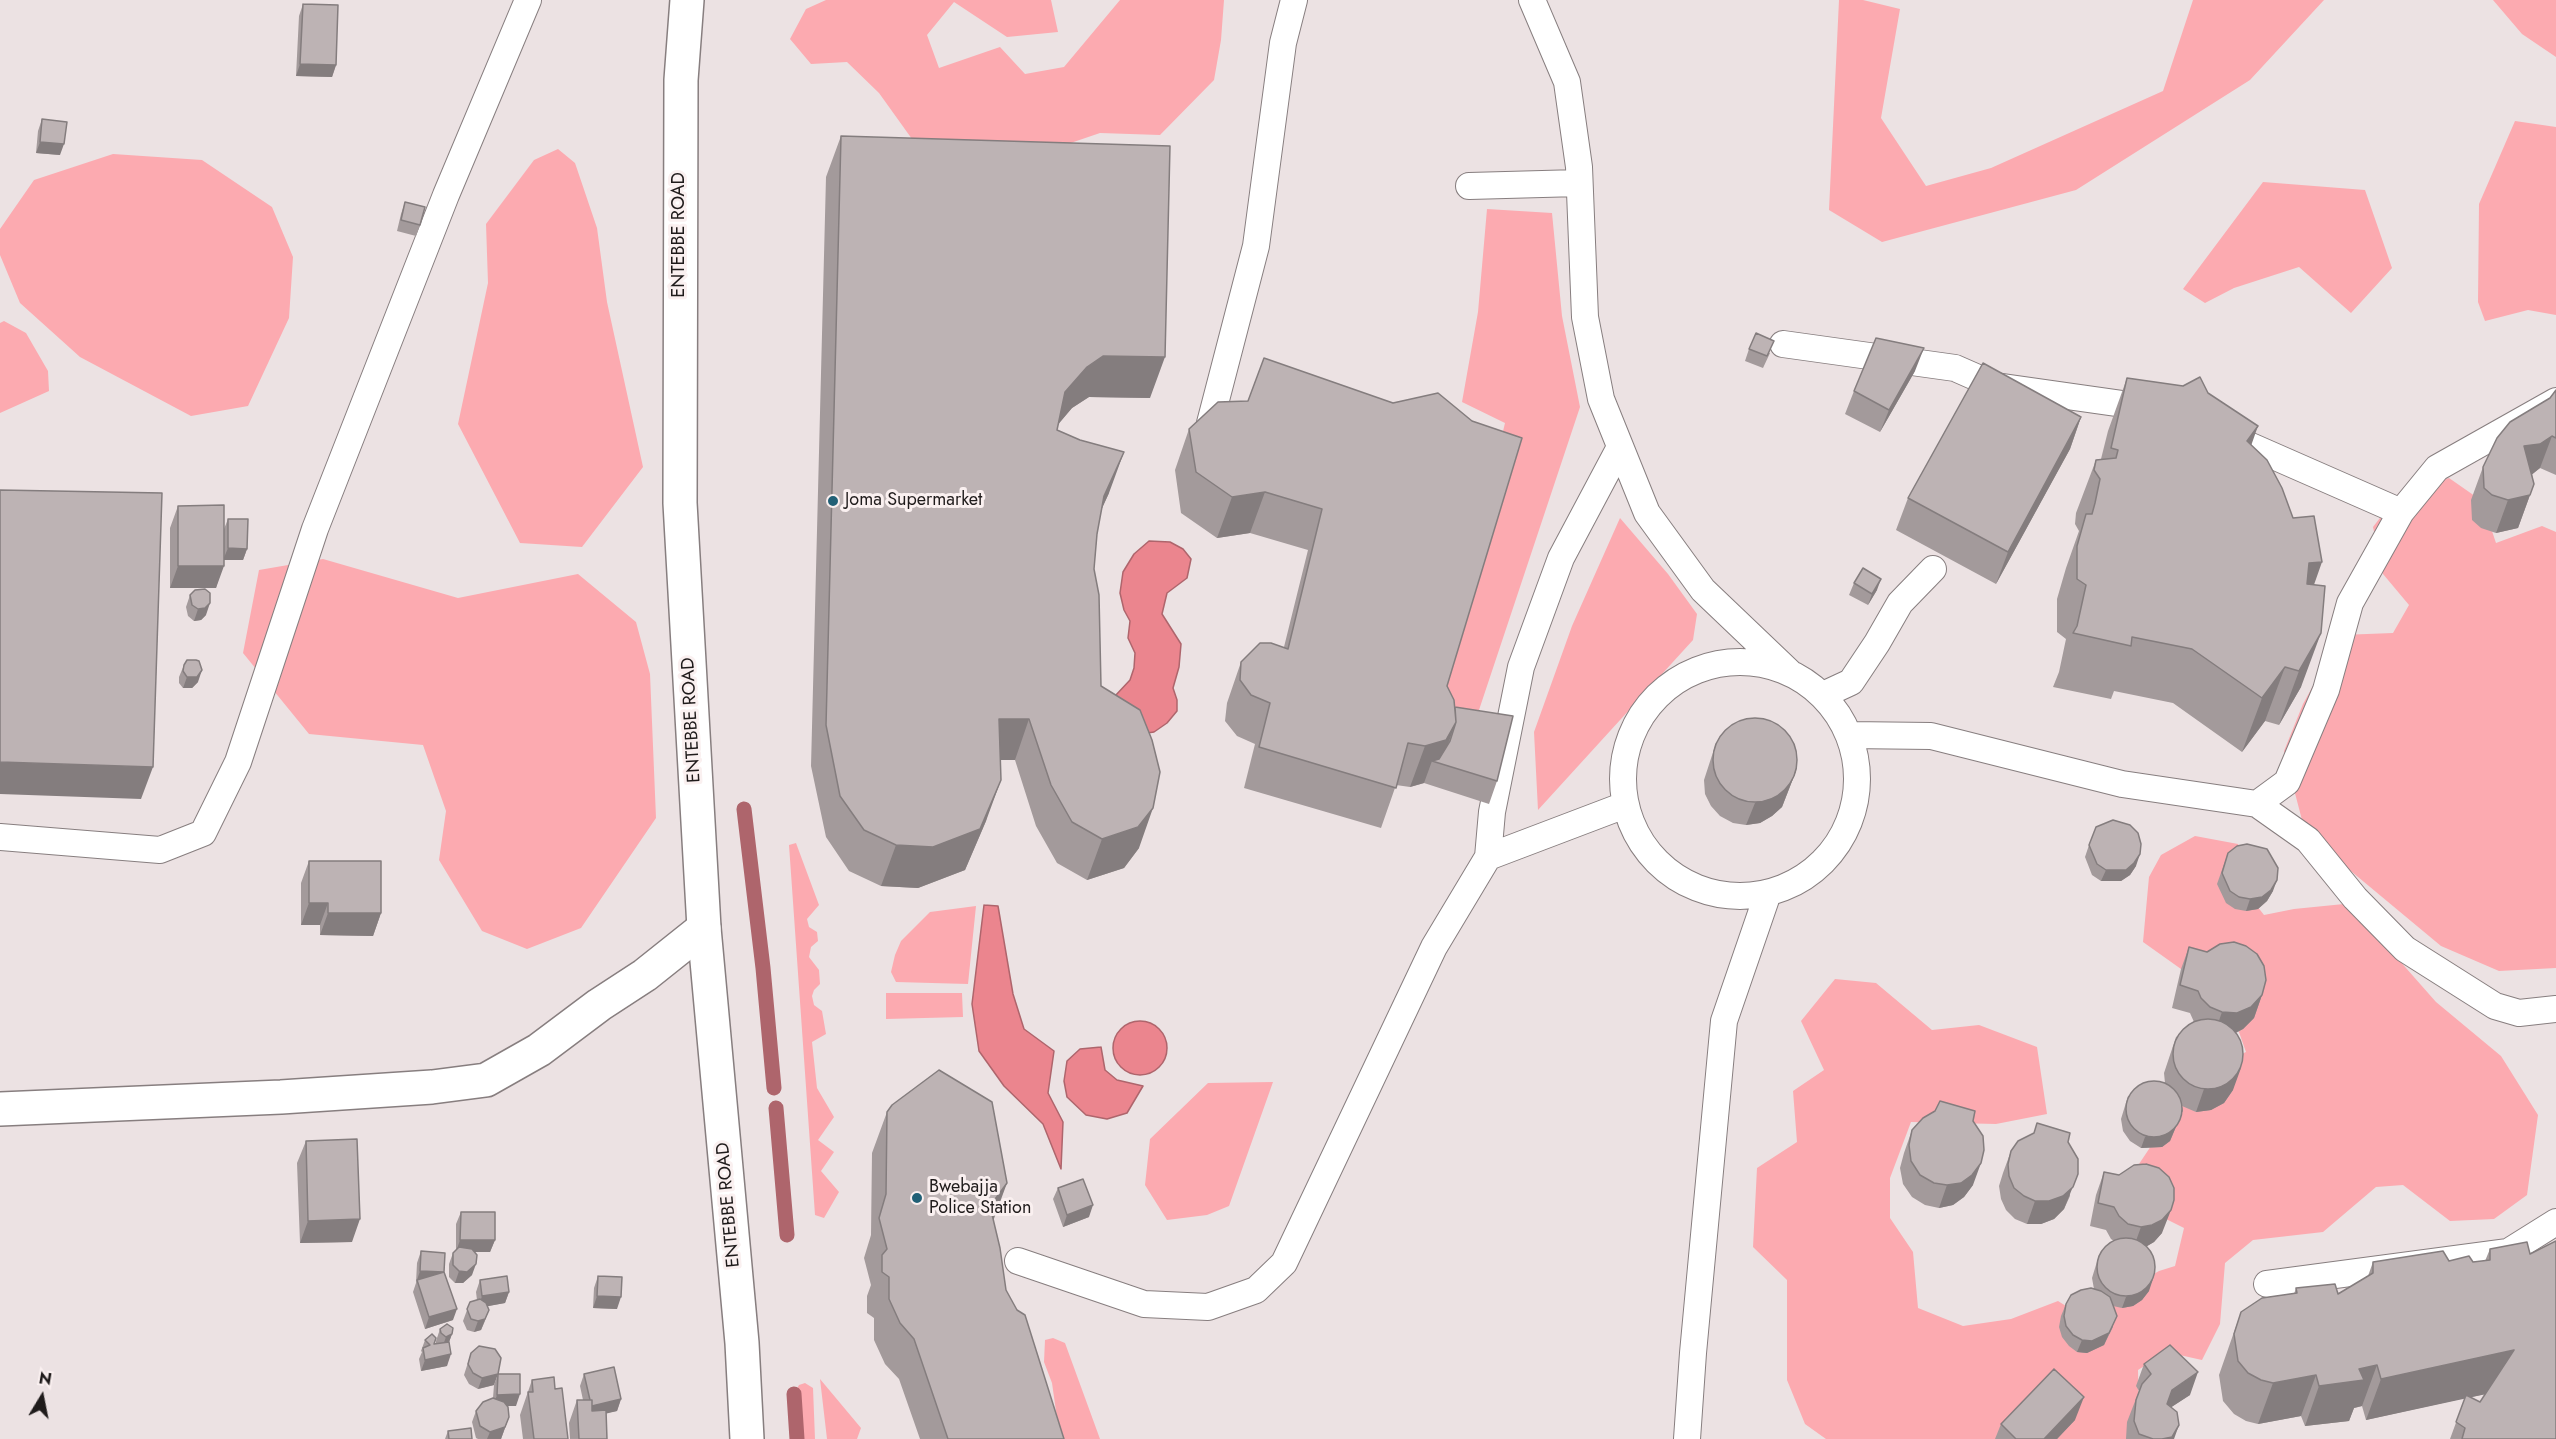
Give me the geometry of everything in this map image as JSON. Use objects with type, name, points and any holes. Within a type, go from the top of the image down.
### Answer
[{"type":"main road","name":"ENTEBBE ROAD","points":[[687,0],[681,80],[680,503],[704,928],[742,1343],[747,1439]]},
{"type":"main road","points":[[0,1109],[281,1097],[432,1087],[486,1080],[539,1050],[599,1005],[645,975],[704,928]]},
{"type":"lane","points":[[0,837],[160,850],[203,833],[238,762],[315,529],[446,195],[528,0]]},
{"type":"lane","points":[[1210,423],[1256,246],[1283,43],[1294,0]]},
{"type":"lane","points":[[1532,0],[1567,82],[1579,183],[1585,317],[1601,399],[1647,513],[1703,590],[1789,672],[1822,695],[1838,713],[1850,735],[1858,775],[1853,814],[1835,851],[1805,878],[1768,893],[1728,896],[1689,885],[1657,862],[1633,829],[1625,805],[1624,762],[1637,722],[1665,688],[1704,667],[1747,662],[1789,672]]},
{"type":"lane","points":[[1469,186],[1579,183]]},
{"type":"lane","points":[[1783,344],[1955,368],[1996,386],[2172,411]]},
{"type":"lane","points":[[2257,804],[2287,783],[2326,690],[2350,603],[2401,512],[2437,468],[2556,401]]},
{"type":"lane","points":[[2205,426],[2401,512]]},
{"type":"lane","points":[[1018,1261],[1144,1304],[1208,1307],[1256,1290],[1284,1263],[1434,947],[1488,857],[1492,812],[1521,667],[1562,558],[1620,447]]},
{"type":"lane","points":[[1822,695],[1851,682],[1900,603],[1933,569]]},
{"type":"lane","points":[[1850,735],[1931,736],[2122,784],[2257,804],[2308,840],[2355,898],[2404,949],[2495,1006],[2519,1013],[2556,1009]]},
{"type":"lane","points":[[1488,857],[1625,805]]},
{"type":"lane","points":[[1687,1439],[1724,1021],[1768,893]]},
{"type":"lane","points":[[2267,1284],[2508,1252],[2556,1222]]},
{"type":"shaded area","points":[[826,0],[1051,0],[1058,32],[1007,37],[954,2],[927,35],[939,68],[1000,47],[1025,74],[1064,67],[1120,0],[1224,0],[1221,40],[1214,80],[1160,135],[1100,133],[1053,149],[917,146],[879,93],[847,62],[811,64],[790,39],[806,9]]},
{"type":"shaded area","points":[[1839,0],[1863,0],[1900,9],[1881,118],[1926,186],[1991,168],[2163,91],[2193,0],[2324,0],[2250,80],[2076,190],[1882,242],[1829,210]]},
{"type":"shaded area","points":[[2493,0],[2556,0],[2556,57],[2522,34]]},
{"type":"shaded area","points":[[2515,121],[2556,127],[2556,315],[2528,310],[2485,321],[2478,302],[2479,204]]},
{"type":"shaded area","points":[[558,149],[575,163],[597,228],[607,302],[643,467],[582,547],[520,543],[458,424],[488,283],[486,224],[534,160]]},
{"type":"shaded area","points":[[113,154],[202,160],[272,207],[293,257],[289,318],[248,406],[191,416],[80,357],[20,303],[0,255],[0,229],[34,180]]},
{"type":"shaded area","points":[[2263,182],[2365,190],[2392,268],[2351,313],[2299,267],[2234,288],[2205,303],[2183,289]]},
{"type":"shaded area","points":[[1487,209],[1552,213],[1562,316],[1580,407],[1471,734],[1432,727],[1505,423],[1462,402],[1478,312]]},
{"type":"shaded area","points":[[4,321],[26,333],[48,371],[49,391],[0,413],[0,323]]},
{"type":"shaded area","points":[[2449,478],[2482,501],[2496,543],[2542,526],[2556,532],[2556,968],[2499,971],[2441,946],[2340,862],[2302,820],[2284,751],[2303,704],[2341,635],[2393,633],[2409,605],[2383,574],[2373,527],[2399,493]]},
{"type":"shaded area","points":[[1620,518],[1668,574],[1697,614],[1693,640],[1538,810],[1534,732],[1572,626]]},
{"type":"shaded area","points":[[1149,541],[1170,542],[1183,549],[1191,559],[1187,578],[1167,593],[1162,614],[1181,644],[1179,667],[1173,688],[1177,700],[1177,711],[1167,723],[1154,732],[1140,734],[1115,696],[1130,680],[1135,653],[1128,638],[1130,621],[1124,610],[1120,593],[1123,572],[1134,554]]},
{"type":"shaded area","points":[[323,559],[458,598],[578,574],[636,622],[650,674],[656,818],[581,928],[527,949],[482,931],[439,860],[446,811],[423,745],[309,734],[243,653],[259,570]]},
{"type":"shaded area","points":[[2195,836],[2238,844],[2246,869],[2243,888],[2264,915],[2294,909],[2344,904],[2391,951],[2436,1002],[2501,1056],[2538,1115],[2527,1195],[2494,1219],[2450,1221],[2403,1185],[2376,1187],[2323,1232],[2253,1240],[2225,1263],[2220,1324],[2202,1360],[2166,1352],[2138,1370],[2139,1421],[2130,1439],[1826,1439],[1805,1424],[1787,1380],[1787,1280],[1753,1247],[1757,1168],[1797,1142],[1793,1091],[1824,1070],[1801,1021],[1835,979],[1876,983],[1932,1030],[1979,1025],[2037,1047],[2047,1114],[1996,1124],[1911,1122],[1890,1178],[1890,1218],[1913,1252],[1918,1308],[1963,1326],[2011,1319],[2058,1301],[2085,1318],[2124,1291],[2159,1271],[2175,1266],[2184,1228],[2132,1202],[2139,1164],[2199,1074],[2246,1052],[2234,1018],[2181,969],[2143,942],[2149,877],[2161,855]]},
{"type":"shaded area","points":[[796,843],[819,905],[807,919],[809,927],[817,932],[818,941],[811,947],[809,957],[819,970],[820,984],[812,996],[814,1005],[822,1011],[826,1034],[812,1042],[817,1088],[834,1117],[818,1140],[834,1152],[821,1171],[839,1192],[824,1218],[815,1215],[789,845]]},
{"type":"shaded area","points":[[984,905],[998,906],[1013,994],[1024,1029],[1054,1051],[1048,1093],[1063,1122],[1061,1169],[1043,1124],[1004,1086],[979,1051],[972,1004]]},
{"type":"shaded area","points":[[976,906],[968,984],[896,982],[891,972],[901,941],[930,912]]},
{"type":"shaded area","points":[[886,993],[962,993],[963,1017],[886,1019]]},
{"type":"shaded area","points":[[1140,1021],[1150,1023],[1159,1029],[1165,1038],[1167,1048],[1165,1058],[1159,1067],[1150,1073],[1140,1075],[1130,1073],[1121,1067],[1115,1058],[1113,1048],[1115,1038],[1121,1029],[1130,1023]]},
{"type":"shaded area","points":[[1101,1047],[1105,1070],[1117,1080],[1143,1086],[1127,1113],[1107,1119],[1086,1115],[1067,1097],[1064,1081],[1067,1061],[1080,1049]]},
{"type":"shaded area","points":[[1273,1082],[1229,1206],[1207,1215],[1167,1220],[1145,1185],[1150,1139],[1208,1083]]},
{"type":"shaded area","points":[[1053,1338],[1065,1343],[1100,1439],[1060,1439],[1052,1383],[1044,1362],[1045,1340]]},
{"type":"shaded area","points":[[820,1379],[861,1428],[857,1439],[827,1439]]},
{"type":"shaded area","points":[[805,1383],[813,1388],[815,1439],[797,1439],[794,1394],[799,1385]]},
{"type":"building","points":[[303,4],[338,5],[336,65],[300,64]]},
{"type":"building","points":[[42,119],[67,122],[64,144],[40,142]]},
{"type":"building","points":[[841,136],[1170,146],[1165,357],[1103,356],[1087,367],[1065,392],[1057,430],[1080,440],[1124,452],[1104,496],[1094,569],[1099,595],[1101,686],[1140,710],[1152,740],[1160,772],[1153,808],[1138,827],[1102,839],[1072,822],[1051,785],[1029,719],[999,719],[1001,780],[980,829],[933,847],[896,845],[864,830],[840,796],[826,725]]},
{"type":"building","points":[[405,202],[425,207],[420,225],[401,220]]},
{"type":"building","points":[[1756,333],[1774,341],[1767,356],[1749,349]]},
{"type":"building","points":[[1876,338],[1924,348],[1889,410],[1854,391]]},
{"type":"building","points":[[1264,358],[1393,403],[1438,393],[1472,421],[1522,438],[1447,686],[1454,700],[1456,722],[1446,740],[1425,746],[1408,743],[1396,788],[1259,747],[1270,703],[1251,695],[1240,680],[1241,662],[1260,643],[1271,643],[1288,649],[1322,509],[1265,492],[1232,497],[1196,472],[1189,429],[1218,402],[1248,401]]},
{"type":"building","points":[[1983,363],[2081,417],[2008,552],[1908,498]]},
{"type":"building","points":[[2200,377],[2208,393],[2258,426],[2247,441],[2267,460],[2282,488],[2293,518],[2314,516],[2322,562],[2309,563],[2307,584],[2325,586],[2321,633],[2299,671],[2285,667],[2262,698],[2192,649],[2132,637],[2131,646],[2073,633],[2077,626],[2086,585],[2077,579],[2077,546],[2086,514],[2092,514],[2095,503],[2100,479],[2094,470],[2096,460],[2116,458],[2118,450],[2111,448],[2127,378],[2183,386]]},
{"type":"building","points":[[2556,390],[2556,438],[2552,436],[2540,444],[2524,446],[2534,484],[2530,495],[2508,500],[2492,495],[2484,488],[2483,467],[2497,438],[2510,422],[2550,398]]},
{"type":"building","points":[[0,490],[162,493],[153,767],[0,762]]},
{"type":"building","points":[[224,505],[224,566],[178,566],[178,506]]},
{"type":"building","points":[[228,519],[248,519],[247,549],[228,548]]},
{"type":"building","points":[[1863,568],[1881,579],[1872,594],[1854,583]]},
{"type":"building","points":[[205,589],[210,593],[210,603],[205,608],[198,609],[192,605],[190,595],[195,590]]},
{"type":"building","points":[[187,660],[199,661],[202,670],[197,677],[187,677],[183,671]]},
{"type":"building","points":[[1455,707],[1513,716],[1497,781],[1432,761],[1439,759],[1450,741],[1456,722]]},
{"type":"building","points":[[1755,718],[1771,721],[1785,730],[1794,744],[1797,760],[1794,776],[1785,790],[1771,799],[1755,802],[1739,799],[1725,790],[1716,776],[1713,760],[1716,744],[1725,730],[1739,721]]},
{"type":"building","points":[[2113,820],[2130,825],[2138,833],[2141,844],[2140,854],[2126,870],[2106,870],[2097,864],[2089,845],[2096,827]]},
{"type":"building","points":[[2247,844],[2267,849],[2278,868],[2277,880],[2271,890],[2262,897],[2250,899],[2239,897],[2230,891],[2222,873],[2228,853],[2237,846]]},
{"type":"building","points":[[309,861],[381,861],[381,913],[328,913],[328,903],[309,903]]},
{"type":"building","points":[[2234,942],[2246,946],[2257,954],[2264,966],[2266,980],[2262,995],[2251,1007],[2237,1013],[2222,1012],[2210,1007],[2198,991],[2180,985],[2189,947],[2207,952],[2220,944]]},
{"type":"building","points":[[2208,1019],[2221,1022],[2233,1029],[2240,1041],[2243,1054],[2240,1067],[2233,1079],[2221,1086],[2208,1089],[2195,1086],[2183,1079],[2176,1067],[2173,1054],[2176,1041],[2183,1029],[2195,1022]]},
{"type":"building","points":[[939,1070],[992,1102],[1007,1183],[990,1206],[1000,1248],[1006,1290],[1017,1310],[1025,1315],[1064,1439],[948,1439],[914,1339],[900,1323],[889,1299],[889,1277],[882,1272],[882,1255],[887,1249],[879,1218],[886,1194],[887,1112],[892,1105]]},
{"type":"building","points":[[2148,1081],[2160,1081],[2174,1089],[2182,1103],[2180,1120],[2174,1129],[2160,1137],[2148,1137],[2131,1125],[2126,1115],[2126,1103],[2138,1086]]},
{"type":"building","points":[[1940,1101],[1975,1111],[1973,1121],[1983,1136],[1984,1150],[1981,1163],[1972,1175],[1961,1183],[1947,1185],[1934,1183],[1920,1175],[1911,1161],[1909,1145],[1912,1130],[1923,1118],[1935,1111]]},
{"type":"building","points":[[2037,1123],[2070,1133],[2068,1142],[2078,1159],[2078,1174],[2073,1187],[2063,1196],[2049,1201],[2035,1201],[2024,1196],[2014,1188],[2009,1176],[2008,1164],[2011,1151],[2018,1141],[2034,1133]]},
{"type":"building","points":[[357,1139],[360,1219],[308,1221],[306,1141]]},
{"type":"building","points":[[2146,1164],[2159,1168],[2169,1177],[2174,1188],[2174,1200],[2171,1210],[2162,1220],[2141,1227],[2128,1224],[2119,1216],[2114,1207],[2098,1203],[2104,1172],[2119,1175],[2134,1165]]},
{"type":"building","points":[[1083,1179],[1093,1205],[1067,1215],[1058,1188]]},
{"type":"building","points":[[461,1212],[495,1212],[495,1240],[460,1240]]},
{"type":"building","points":[[2126,1238],[2137,1240],[2150,1251],[2155,1267],[2153,1278],[2142,1291],[2126,1296],[2115,1294],[2102,1283],[2097,1267],[2099,1256],[2110,1243]]},
{"type":"building","points":[[2556,1241],[2556,1439],[2462,1439],[2465,1428],[2456,1422],[2466,1395],[2480,1402],[2514,1350],[2381,1379],[2377,1365],[2359,1369],[2364,1380],[2319,1386],[2316,1375],[2273,1383],[2261,1380],[2248,1373],[2238,1361],[2234,1334],[2241,1312],[2262,1298],[2297,1293],[2296,1288],[2335,1284],[2338,1294],[2373,1273],[2373,1262],[2443,1251],[2449,1261],[2469,1256],[2473,1262],[2490,1260],[2490,1249],[2527,1242],[2530,1254]]},
{"type":"building","points":[[459,1247],[472,1249],[477,1255],[476,1264],[467,1272],[459,1271],[453,1265],[453,1253]]},
{"type":"building","points":[[421,1251],[445,1253],[444,1272],[420,1271]]},
{"type":"building","points":[[444,1272],[457,1309],[429,1317],[417,1280]]},
{"type":"building","points":[[507,1276],[509,1292],[482,1296],[480,1280]]},
{"type":"building","points":[[598,1276],[622,1277],[621,1297],[597,1296]]},
{"type":"building","points":[[2091,1288],[2110,1297],[2117,1316],[2109,1333],[2092,1341],[2082,1340],[2073,1335],[2066,1326],[2064,1316],[2066,1304],[2071,1295]]},
{"type":"building","points":[[480,1299],[486,1303],[489,1310],[485,1319],[478,1321],[471,1319],[467,1309],[470,1302]]},
{"type":"building","points":[[447,1324],[453,1328],[452,1334],[446,1337],[440,1329]]},
{"type":"building","points":[[432,1334],[436,1338],[434,1344],[449,1342],[451,1354],[425,1360],[423,1348],[430,1345],[425,1340]]},
{"type":"building","points":[[2170,1345],[2198,1372],[2172,1390],[2167,1404],[2177,1412],[2179,1425],[2172,1437],[2153,1439],[2139,1434],[2134,1421],[2136,1400],[2142,1384],[2151,1374],[2144,1364]]},
{"type":"building","points":[[479,1346],[495,1349],[501,1358],[498,1374],[482,1378],[473,1373],[468,1364],[471,1353]]},
{"type":"building","points":[[614,1367],[621,1399],[592,1406],[584,1374]]},
{"type":"building","points":[[2054,1369],[2084,1397],[2044,1439],[2016,1439],[2001,1424]]},
{"type":"building","points":[[498,1374],[520,1374],[520,1394],[497,1395]]},
{"type":"building","points":[[554,1377],[555,1389],[562,1388],[568,1439],[534,1439],[528,1392],[533,1392],[532,1380]]},
{"type":"building","points":[[493,1398],[504,1402],[508,1407],[509,1417],[505,1427],[490,1432],[480,1426],[476,1411],[483,1402]]},
{"type":"building","points":[[577,1400],[592,1400],[592,1411],[606,1410],[607,1439],[579,1439]]},
{"type":"building","points":[[471,1428],[472,1439],[449,1439],[448,1431]]},
{"type":"waterway","points":[[744,809],[763,968],[774,1088]]},
{"type":"waterway","points":[[776,1108],[787,1235]]},
{"type":"waterway","points":[[794,1394],[797,1439]]},
{"type":"place","name":"Joma Supermarket","points":[[833,501]]},
{"type":"place","name":"Bwebajja Police Station","points":[[917,1198]]}]
